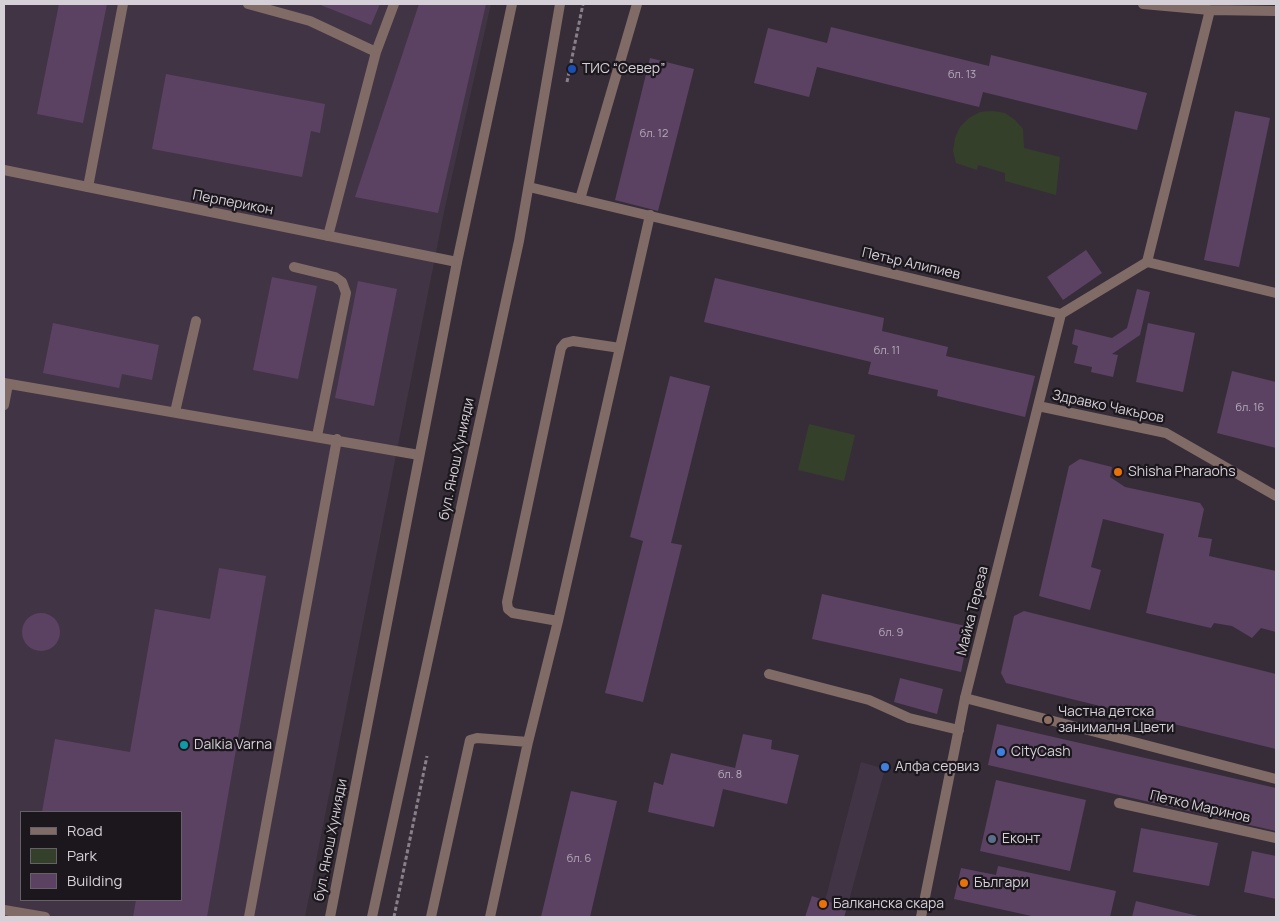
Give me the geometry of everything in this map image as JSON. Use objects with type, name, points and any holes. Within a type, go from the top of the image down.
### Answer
[{"type":"street","points":[[88,187],[123,4]]},
{"type":"street","points":[[248,4],[310,21],[376,52]]},
{"type":"street","points":[[328,236],[376,52],[394,4]]},
{"type":"street","name":"бул. Янош Хунияди","points":[[330,917],[457,262],[512,4]]},
{"type":"street","name":"бул. Янош Хунияди","points":[[372,917],[528,187],[560,4]]},
{"type":"street","points":[[580,199],[637,4]]},
{"type":"street","points":[[1143,4],[1210,10],[1276,11]]},
{"type":"street","points":[[1147,262],[1210,10]]},
{"type":"street","name":"Перперикон","points":[[4,170],[457,262]]},
{"type":"street","name":"Петър Алипиев","points":[[528,187],[1061,314]]},
{"type":"street","points":[[490,917],[528,742],[558,621],[650,215]]},
{"type":"street","points":[[1061,314],[1147,262],[1276,293]]},
{"type":"street","points":[[294,267],[334,277],[342,282],[346,293],[317,436]]},
{"type":"street","name":"Майка Тереза","points":[[921,917],[965,698],[1061,314]]},
{"type":"street","points":[[175,412],[196,321]]},
{"type":"street","points":[[558,621],[513,613],[508,609],[507,602],[561,348],[565,343],[572,340],[620,348]]},
{"type":"street","points":[[4,406],[6,384],[336,439],[419,455]]},
{"type":"street","name":"Здравко Чакъров","points":[[1038,406],[1166,433],[1276,496]]},
{"type":"street","points":[[249,917],[336,439]]},
{"type":"street","points":[[769,674],[869,700],[909,718],[959,730]]},
{"type":"street","points":[[965,698],[1276,779]]},
{"type":"street","points":[[431,917],[470,740],[477,738],[528,742]]},
{"type":"street","name":"Петко Маринов","points":[[1119,803],[1276,838]]},
{"type":"street","points":[[4,910],[46,917]]},
{"type":"shaded area","points":[[4,4],[491,4],[444,212],[305,917],[4,917]]},
{"type":"shaded area","points":[[861,762],[885,769],[847,908],[825,901]]},
{"type":"green space","points":[[993,111],[1005,113],[1023,129],[1024,148],[1060,157],[1056,195],[1005,181],[1005,173],[978,165],[977,170],[956,163],[953,151],[955,138],[960,127],[969,118],[980,112]]},
{"type":"green space","points":[[809,424],[855,435],[844,481],[798,470]]},
{"type":"building","points":[[59,4],[107,4],[83,123],[37,114]]},
{"type":"building","points":[[318,4],[380,4],[371,25]]},
{"type":"building","points":[[419,4],[486,4],[438,213],[355,197]]},
{"type":"building","points":[[831,27],[989,66],[991,55],[1147,93],[1137,130],[983,92],[979,107],[817,67],[809,97],[754,83],[768,28],[827,43]]},
{"type":"building","points":[[650,58],[694,69],[658,211],[615,200]]},
{"type":"building","points":[[166,74],[325,104],[320,133],[311,131],[302,177],[152,149]]},
{"type":"building","points":[[1235,111],[1270,118],[1239,267],[1204,260]]},
{"type":"building","points":[[1086,250],[1102,273],[1063,300],[1047,277]]},
{"type":"building","points":[[272,277],[317,286],[298,379],[253,370]]},
{"type":"building","points":[[715,278],[884,318],[882,331],[948,347],[946,356],[1035,376],[1025,417],[937,396],[938,390],[868,374],[871,362],[704,322]]},
{"type":"building","points":[[358,281],[397,289],[374,406],[335,398]]},
{"type":"building","points":[[1137,289],[1150,292],[1140,335],[1112,354],[1118,355],[1113,377],[1091,372],[1092,367],[1074,363],[1078,346],[1072,344],[1075,329],[1112,338],[1127,328]]},
{"type":"building","points":[[53,323],[159,345],[152,380],[122,374],[119,388],[43,373]]},
{"type":"building","points":[[1148,323],[1195,333],[1183,392],[1136,382]]},
{"type":"building","points":[[1232,371],[1276,382],[1276,448],[1217,433]]},
{"type":"building","points":[[670,376],[710,386],[671,543],[682,545],[643,702],[605,693],[643,541],[630,537]]},
{"type":"building","points":[[1080,459],[1112,467],[1110,477],[1125,487],[1200,503],[1204,509],[1198,537],[1212,539],[1209,556],[1276,571],[1276,632],[1261,628],[1252,638],[1232,626],[1214,623],[1211,628],[1146,613],[1164,534],[1103,519],[1091,567],[1101,570],[1090,610],[1039,596],[1069,466]]},
{"type":"building","name":"Dalkia Varna","points":[[219,568],[266,576],[207,917],[133,917],[136,901],[182,901],[182,811],[42,811],[55,739],[130,752],[155,609],[210,619]]},
{"type":"building","points":[[822,594],[970,627],[961,672],[812,639]]},
{"type":"building","points":[[1024,611],[1276,674],[1276,749],[1006,683],[1001,673],[1014,616]]},
{"type":"building","points":[[41,613],[54,619],[60,632],[54,645],[41,651],[28,645],[22,632],[28,619]]},
{"type":"building","points":[[900,678],[943,689],[937,714],[894,702]]},
{"type":"building","points":[[997,724],[1276,788],[1276,831],[988,765]]},
{"type":"building","points":[[743,734],[772,740],[771,749],[799,755],[787,804],[723,789],[714,827],[648,812],[654,782],[663,785],[671,753],[735,768]]},
{"type":"building","points":[[996,780],[1086,800],[1070,871],[980,851]]},
{"type":"building","points":[[571,791],[617,801],[590,917],[541,917]]},
{"type":"building","points":[[1141,828],[1218,843],[1209,886],[1133,872]]},
{"type":"building","points":[[1252,851],[1276,856],[1276,899],[1244,892]]},
{"type":"building","points":[[998,866],[1116,891],[1110,917],[1036,917],[954,899],[961,868],[996,875]]},
{"type":"building","name":"Балканска скара","points":[[812,896],[847,908],[844,917],[805,917]]},
{"type":"building","points":[[1136,901],[1202,917],[1132,917]]},
{"type":"place","name":"ТИС “Север”","points":[[572,69]]},
{"type":"place","name":"Shisha Pharaohs","points":[[1118,472]]},
{"type":"place","name":"Частна детска занималня Цвети","points":[[1048,720]]},
{"type":"place","name":"Dalkia Varna","points":[[184,745]]},
{"type":"place","name":"CityCash","points":[[1001,752]]},
{"type":"place","name":"Алфа сервиз","points":[[885,767]]},
{"type":"place","name":"Еконт","points":[[992,839]]},
{"type":"place","name":"Българи","points":[[964,883]]},
{"type":"place","name":"Балканска скара","points":[[823,904]]}]
